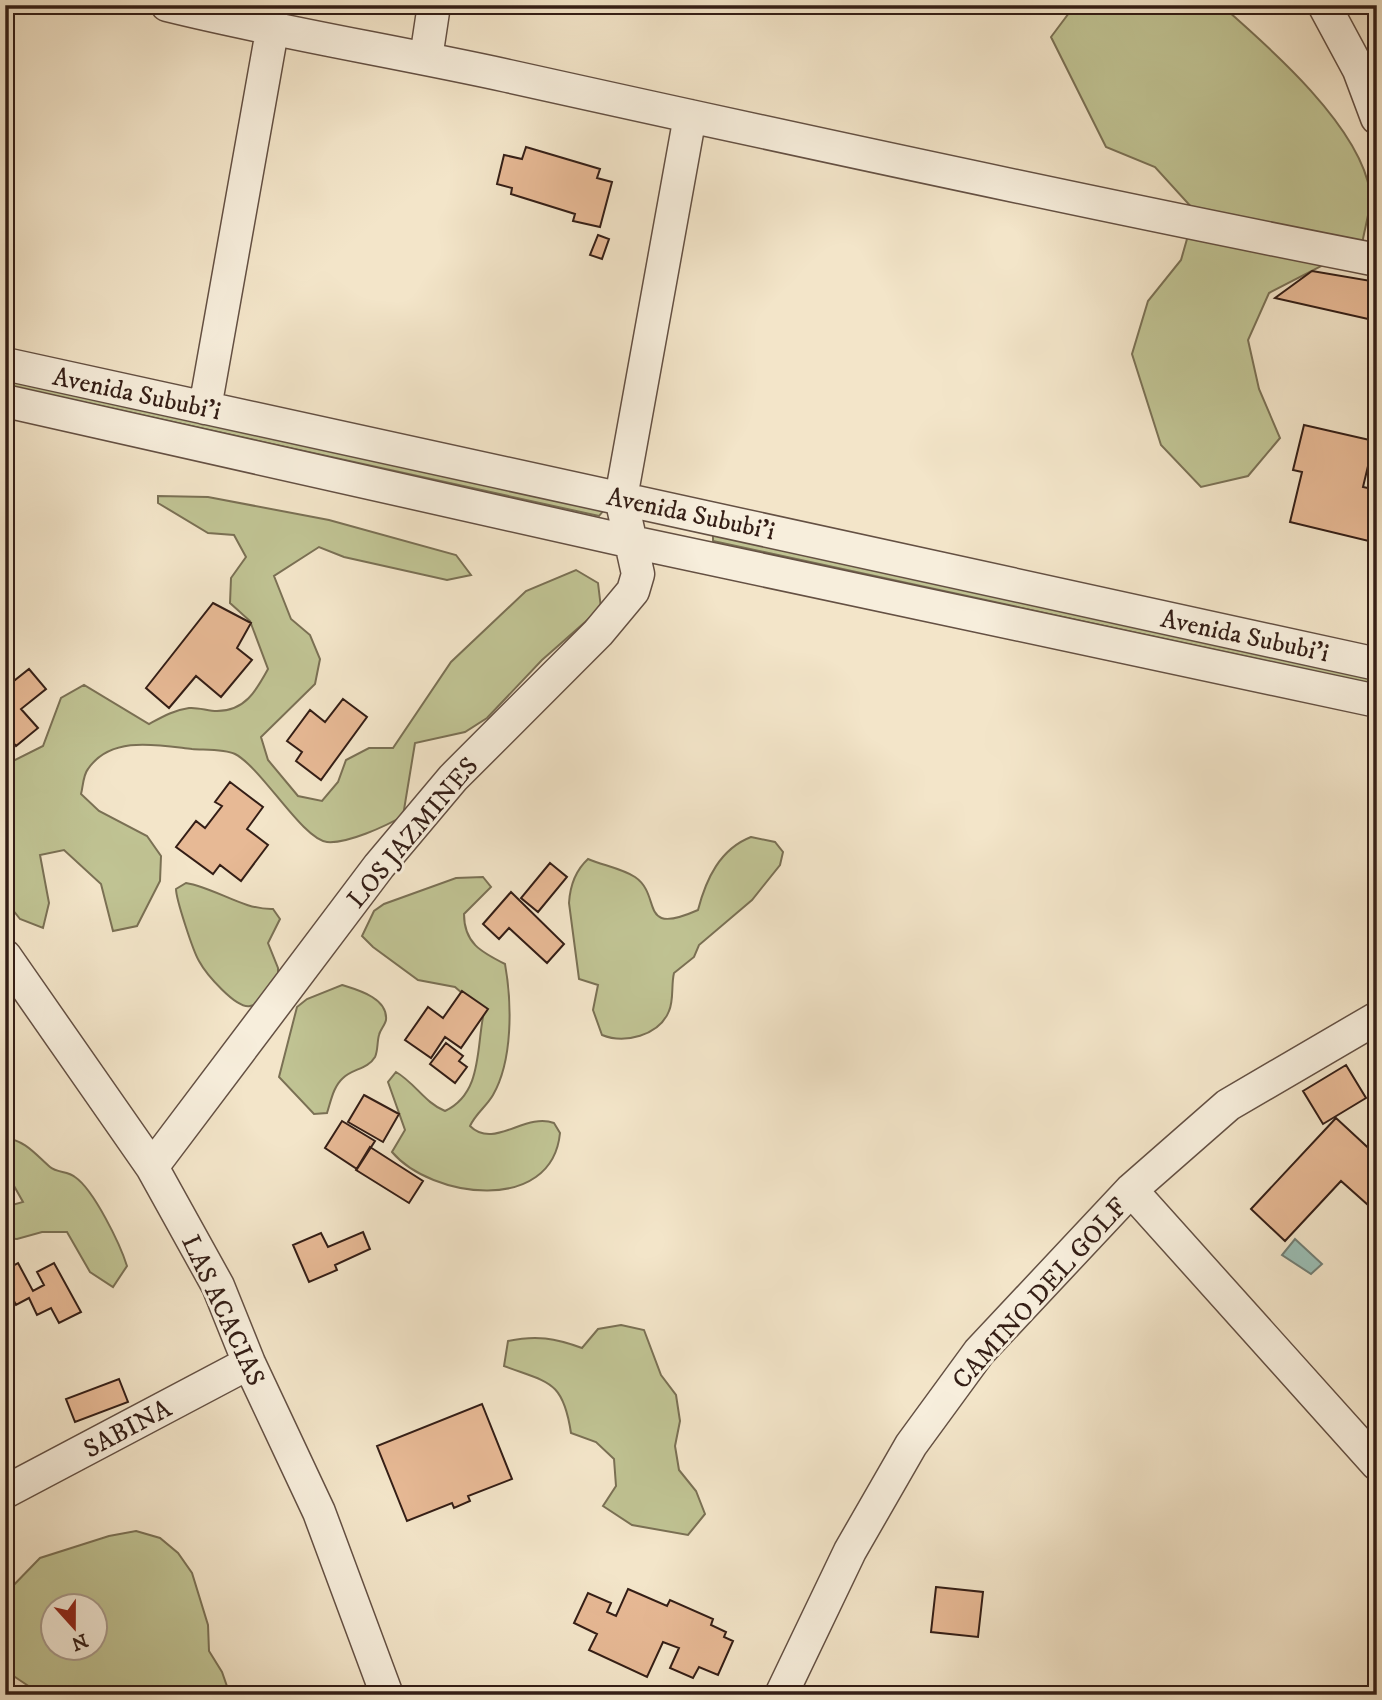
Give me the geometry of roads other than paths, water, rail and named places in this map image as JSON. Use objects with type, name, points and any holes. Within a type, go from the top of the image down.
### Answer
[{"type":"street","points":[[167,5],[272,32],[426,58],[1087,203],[1377,260]]},
{"type":"street","points":[[426,58],[435,5]]},
{"type":"street","points":[[1324,5],[1359,70],[1377,118]]},
{"type":"street","points":[[205,408],[272,32]]},
{"type":"street","points":[[621,498],[690,116]]},
{"type":"street","name":"Avenida Sububi'i","points":[[5,364],[1377,664]]},
{"type":"street","name":"Avenida Sububi'i","points":[[5,401],[632,542],[1377,701]]},
{"type":"street","name":"LOS JAZMINES","points":[[152,1167],[379,866],[453,778],[634,592],[638,574],[621,498]]},
{"type":"street","name":"LAS ACACIAS","points":[[5,956],[152,1167],[218,1286],[249,1363],[318,1512],[387,1695]]},
{"type":"street","name":"CAMINO DEL GOLF","points":[[780,1695],[850,1551],[911,1445],[979,1352],[1131,1191],[1228,1105],[1377,1018]]},
{"type":"street","points":[[1131,1191],[1377,1464]]},
{"type":"street","name":"SABINA","points":[[5,1492],[249,1363]]},
{"type":"water","points":[[1295,1239],[1322,1264],[1311,1274],[1282,1255]]}]
